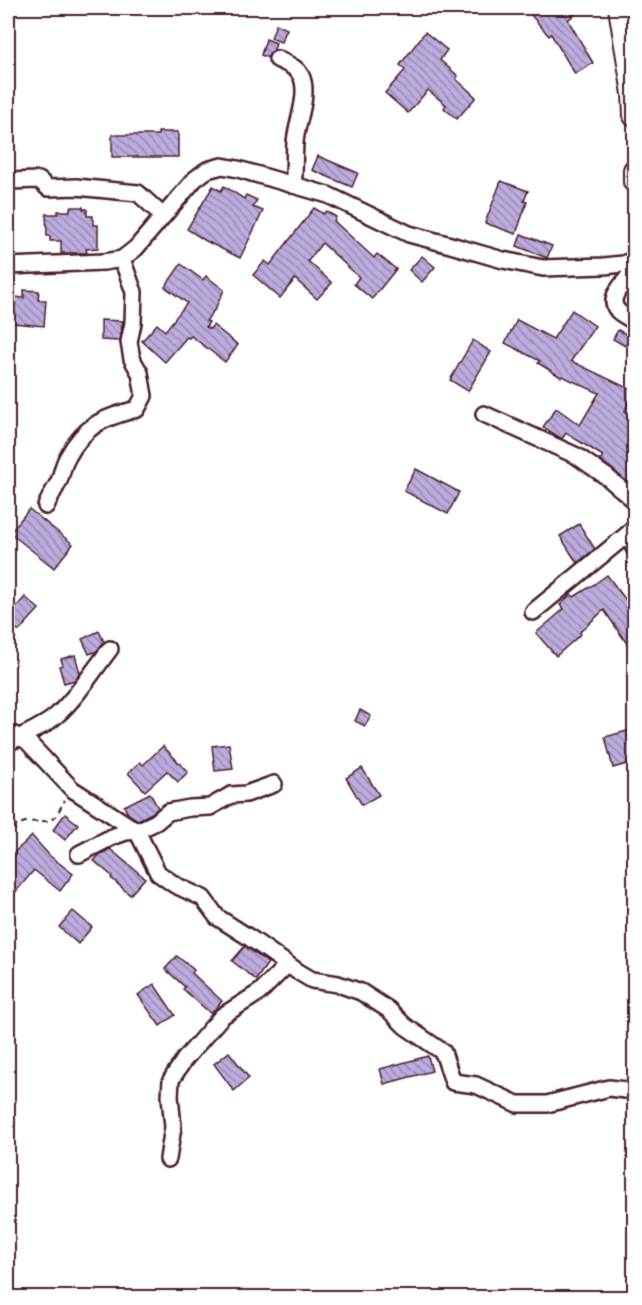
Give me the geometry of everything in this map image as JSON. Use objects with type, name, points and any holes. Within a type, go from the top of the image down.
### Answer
[{"type":"street","points":[[619,8],[633,94],[634,116]]},
{"type":"street","points":[[277,58],[294,67],[302,79],[304,95],[295,143],[293,185]]},
{"type":"street","points":[[8,266],[104,262],[122,258],[136,248],[195,179],[207,170],[222,166],[328,195],[409,234],[503,260],[543,268],[604,266],[634,260],[632,272],[618,289],[614,305],[619,312],[634,321]]},
{"type":"street","points":[[634,170],[634,182]]},
{"type":"street","points":[[8,181],[39,180],[48,188],[76,187],[138,193],[163,216]]},
{"type":"street","points":[[46,506],[66,460],[87,430],[104,419],[137,409],[144,396],[140,374],[132,359],[129,342],[133,323],[134,292],[122,258]]},
{"type":"street","points":[[484,414],[577,456],[634,500]]},
{"type":"street","points":[[533,612],[633,536]]},
{"type":"street","points":[[12,737],[43,725],[56,716],[77,694],[110,649]]},
{"type":"street","points":[[12,737],[27,741],[72,789],[137,831],[158,873],[175,885],[202,898],[217,917],[312,980],[338,984],[361,992],[389,1010],[405,1026],[443,1052],[453,1082],[476,1085],[517,1104],[547,1104],[609,1088],[634,1091]]},
{"type":"street","points":[[80,854],[112,837],[137,831],[156,822],[168,812],[210,807],[231,795],[246,794],[274,784]]},
{"type":"street","points":[[168,1159],[173,1127],[171,1080],[184,1060],[222,1016],[260,992],[287,965]]},
{"type":"path","points":[[8,839],[17,825],[25,822],[48,821],[56,816],[63,806],[69,786]]},
{"type":"building","points":[[539,8],[582,8],[568,20],[593,63],[575,74],[551,34],[549,36],[531,15]]},
{"type":"building","points":[[276,24],[287,29],[281,42],[271,38]]},
{"type":"building","points":[[425,32],[447,50],[440,60],[476,97],[457,119],[444,108],[446,105],[428,90],[408,113],[385,93],[405,70],[400,65]]},
{"type":"building","points":[[266,39],[276,43],[268,58],[261,55]]},
{"type":"building","points":[[158,132],[178,132],[178,157],[112,157],[112,135],[158,135]]},
{"type":"building","points":[[318,156],[358,173],[352,187],[312,170]]},
{"type":"building","points":[[501,181],[528,191],[524,201],[527,202],[516,234],[485,223]]},
{"type":"building","points":[[213,186],[221,191],[224,186],[244,199],[246,195],[257,200],[253,207],[263,211],[240,258],[187,229]]},
{"type":"building","points":[[70,207],[83,207],[87,209],[87,216],[93,216],[93,225],[98,225],[98,248],[86,249],[87,253],[61,253],[61,241],[50,241],[50,236],[47,236],[46,214],[70,211]]},
{"type":"building","points":[[314,208],[336,217],[334,221],[374,258],[377,254],[396,269],[372,299],[354,284],[359,277],[322,243],[308,261],[332,283],[317,299],[295,279],[280,298],[253,275],[265,261],[270,265]]},
{"type":"building","points":[[521,234],[552,246],[547,258],[517,246]]},
{"type":"building","points":[[422,256],[435,267],[422,282],[409,270]]},
{"type":"building","points":[[181,264],[203,280],[206,276],[224,290],[206,321],[209,322],[206,327],[210,329],[213,325],[238,345],[225,362],[191,336],[187,337],[165,362],[142,341],[157,324],[165,331],[187,303],[165,287]]},
{"type":"building","points":[[24,290],[39,291],[38,300],[46,300],[44,326],[13,323],[15,297],[24,298]]},
{"type":"building","points":[[572,310],[595,326],[571,361],[634,391],[625,411],[634,417],[634,485],[600,460],[603,456],[566,433],[562,439],[543,427],[556,408],[580,425],[599,393],[561,377],[538,363],[540,361],[505,343],[517,320],[553,339]]},
{"type":"building","points":[[101,320],[123,321],[119,341],[101,340]]},
{"type":"building","points":[[618,330],[630,336],[625,346],[613,339]]},
{"type":"building","points":[[473,340],[491,352],[468,391],[450,380]]},
{"type":"building","points":[[416,469],[459,492],[448,514],[404,491]]},
{"type":"building","points":[[29,509],[73,544],[54,568],[10,533]]},
{"type":"building","points":[[579,524],[595,549],[577,563],[560,536]]},
{"type":"building","points":[[607,575],[628,603],[634,599],[634,654],[604,610],[556,656],[536,633],[564,609],[560,605],[571,594],[574,597]]},
{"type":"building","points":[[25,597],[39,609],[19,631],[8,621],[8,616]]},
{"type":"building","points":[[99,631],[104,642],[97,651],[89,654],[82,639]]},
{"type":"building","points":[[75,655],[80,673],[75,680],[64,683],[59,666],[63,665],[61,659]]},
{"type":"building","points":[[360,710],[371,716],[365,726],[355,721]]},
{"type":"building","points":[[634,729],[634,762],[613,768],[605,737]]},
{"type":"building","points":[[229,744],[233,769],[215,771],[212,746]]},
{"type":"building","points":[[163,746],[188,772],[178,782],[167,771],[145,791],[128,773],[140,762],[143,765]]},
{"type":"building","points":[[362,768],[379,795],[362,805],[346,778]]},
{"type":"building","points":[[150,793],[158,808],[138,820],[128,814],[124,806]]},
{"type":"building","points":[[65,814],[78,824],[65,840],[53,830]]},
{"type":"building","points":[[32,836],[50,856],[73,874],[60,891],[34,870],[14,894],[8,888],[8,858]]},
{"type":"building","points":[[110,849],[145,878],[130,895],[94,861]]},
{"type":"building","points":[[73,911],[92,927],[78,944],[59,927]]},
{"type":"building","points":[[245,946],[268,963],[256,980],[232,961]]},
{"type":"building","points":[[177,956],[194,970],[192,973],[222,1001],[211,1014],[165,969]]},
{"type":"building","points":[[154,984],[175,1015],[160,1026],[138,995]]},
{"type":"building","points":[[229,1052],[249,1078],[234,1091],[214,1064]]},
{"type":"building","points":[[428,1056],[432,1071],[384,1084],[380,1069]]}]
